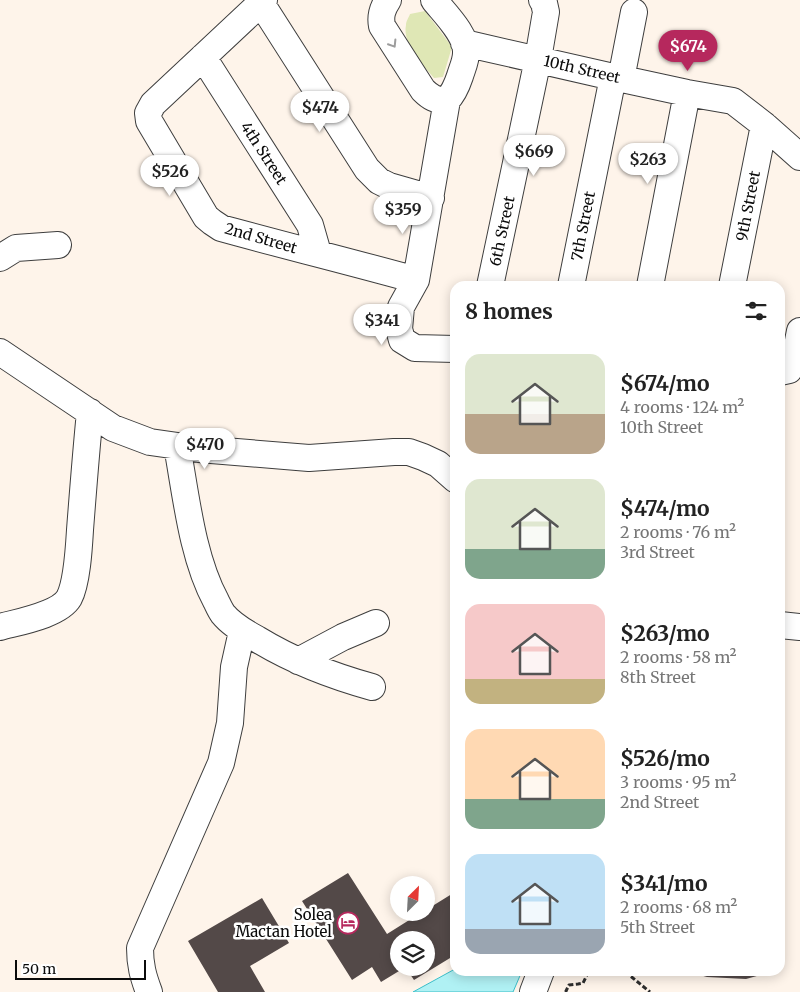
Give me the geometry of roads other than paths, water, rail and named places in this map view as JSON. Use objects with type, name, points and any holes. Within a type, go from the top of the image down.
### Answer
[{"type":"street","points":[[388,0],[382,12],[382,26],[427,95],[437,100],[447,100]]},
{"type":"street","points":[[434,0],[454,25],[464,42],[466,53],[456,86],[447,100],[416,280],[401,307],[399,329],[402,340],[415,348],[450,349]]},
{"type":"street","name":"6th Street","points":[[491,281],[538,59],[546,12],[542,0]]},
{"type":"street","points":[[262,2],[367,169],[379,181],[389,186],[430,198]]},
{"type":"street","name":"2nd Street","points":[[262,2],[153,104],[148,113],[149,121],[206,217],[221,228],[416,280]]},
{"type":"street","name":"7th Street","points":[[572,281],[617,78],[634,12]]},
{"type":"street","name":"10th Street","points":[[464,42],[617,78],[733,101],[800,157]]},
{"type":"street","name":"4th Street","points":[[203,57],[310,225],[318,253]]},
{"type":"street","points":[[651,281],[687,92]]},
{"type":"street","name":"9th Street","points":[[733,281],[764,125]]},
{"type":"street","points":[[0,258],[16,248],[58,245]]},
{"type":"street","points":[[785,371],[789,370],[794,361],[800,331]]},
{"type":"street","points":[[0,352],[113,428],[150,442],[199,449],[309,458],[409,452],[438,464],[450,475]]},
{"type":"street","points":[[0,627],[41,617],[62,605],[69,598],[75,579],[90,412]]},
{"type":"street","points":[[177,446],[193,534],[207,585],[223,614],[242,631],[277,651],[346,680],[372,687]]},
{"type":"street","points":[[298,661],[343,637],[376,623]]},
{"type":"street","points":[[785,626],[800,627]]},
{"type":"street","points":[[149,992],[142,974],[140,948],[221,763],[230,723],[234,667],[242,631]]},
{"type":"street","points":[[533,992],[539,976]]},
{"type":"water","points":[[450,972],[450,976],[520,976],[513,992],[413,992]]},
{"type":"place","name":"Solea Mactan Hotel","points":[[348,923]]}]
